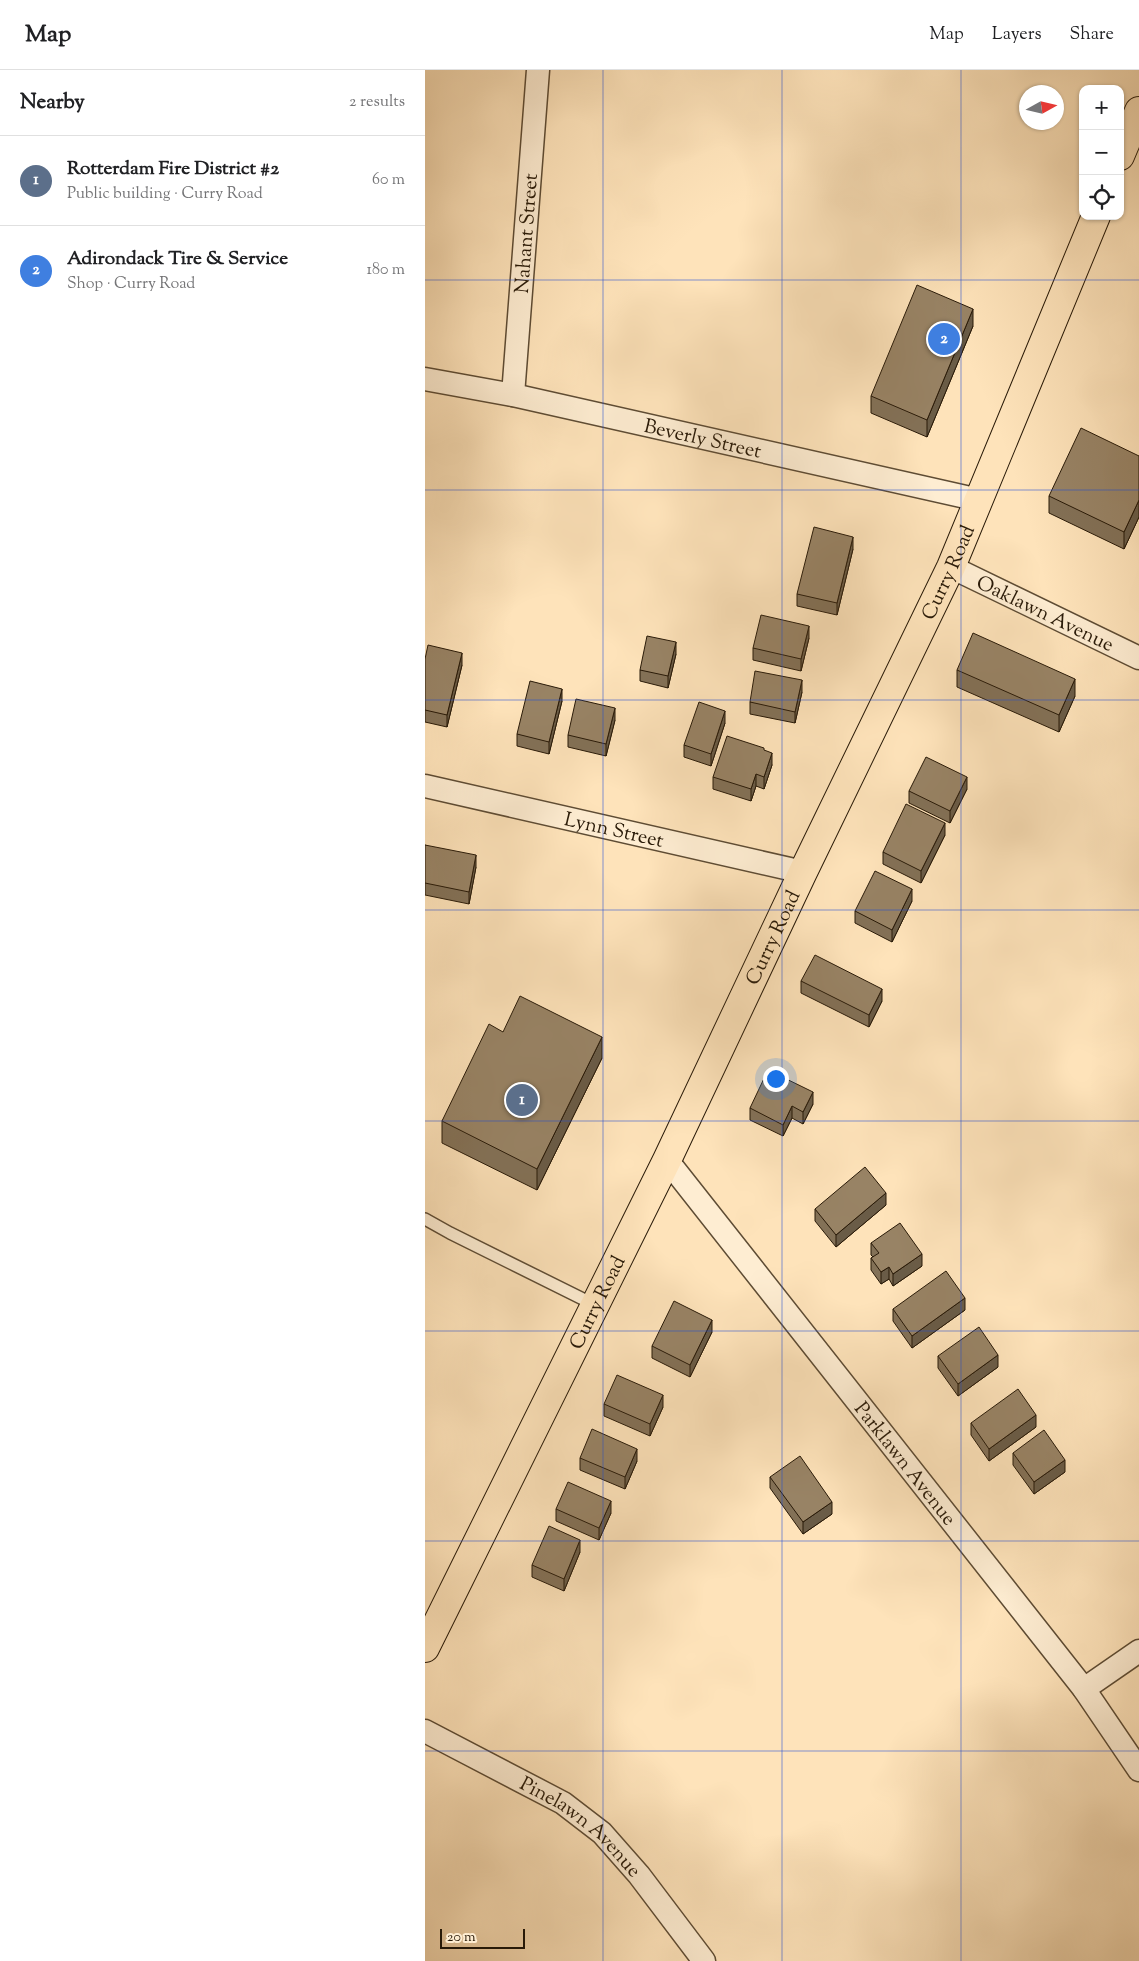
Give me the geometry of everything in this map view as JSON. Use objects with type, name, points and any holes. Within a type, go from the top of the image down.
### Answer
[{"type":"main road","points":[[1124,147],[1139,111]]},
{"type":"main road","name":"Curry Road","points":[[425,1648],[667,1160],[803,872],[951,567],[1094,220]]},
{"type":"street","name":"Nahant Street","points":[[513,395],[538,70]]},
{"type":"street","name":"Beverly Street","points":[[425,380],[513,395],[979,500]]},
{"type":"street","name":"Oaklawn Avenue","points":[[951,567],[1139,658]]},
{"type":"street","name":"Lynn Street","points":[[425,786],[803,872]]},
{"type":"street","name":"Parklawn Avenue","points":[[667,1160],[1084,1689],[1139,1770]]},
{"type":"street","points":[[1084,1689],[1139,1651]]},
{"type":"street","name":"Pinelawn Avenue","points":[[425,1731],[563,1803],[602,1833],[639,1875],[703,1961]]},
{"type":"lane","points":[[425,1219],[595,1305]]},
{"type":"building","points":[[917,285],[973,309],[927,420],[871,396]]},
{"type":"building","points":[[1081,428],[1139,456],[1139,500],[1124,532],[1049,496]]},
{"type":"building","points":[[814,527],[853,537],[837,603],[797,594]]},
{"type":"building","points":[[761,615],[809,626],[801,659],[753,648]]},
{"type":"building","points":[[973,633],[1075,679],[1059,715],[957,670]]},
{"type":"building","points":[[647,636],[676,642],[668,676],[640,670]]},
{"type":"building","points":[[428,645],[462,653],[447,715],[425,710],[425,659]]},
{"type":"building","points":[[755,671],[802,680],[795,712],[750,702]]},
{"type":"building","points":[[530,681],[562,689],[549,742],[517,734]]},
{"type":"building","points":[[576,699],[615,708],[606,744],[568,735]]},
{"type":"building","points":[[699,702],[725,711],[711,754],[684,745]]},
{"type":"building","points":[[727,736],[764,748],[764,750],[772,753],[764,777],[756,774],[751,789],[713,777]]},
{"type":"building","points":[[926,757],[967,777],[950,811],[909,791]]},
{"type":"building","points":[[906,804],[945,823],[921,871],[883,852]]},
{"type":"building","points":[[425,845],[476,855],[469,892],[425,883]]},
{"type":"building","points":[[875,871],[912,889],[892,930],[855,911]]},
{"type":"building","points":[[815,955],[882,989],[869,1015],[801,981]]},
{"type":"building","points":[[520,996],[602,1037],[537,1169],[442,1121],[489,1024],[503,1032]]},
{"type":"building","points":[[768,1070],[813,1092],[803,1112],[792,1106],[783,1125],[750,1108]]},
{"type":"building","points":[[865,1167],[886,1193],[836,1235],[815,1209]]},
{"type":"building","points":[[900,1223],[922,1254],[893,1274],[889,1267],[881,1272],[871,1258],[879,1253],[871,1243]]},
{"type":"building","points":[[946,1271],[965,1298],[912,1336],[893,1309]]},
{"type":"building","points":[[674,1301],[712,1320],[690,1365],[652,1346]]},
{"type":"building","points":[[979,1327],[998,1355],[958,1384],[938,1356]]},
{"type":"building","points":[[617,1375],[663,1395],[650,1424],[604,1404]]},
{"type":"building","points":[[1018,1389],[1036,1415],[989,1449],[971,1423]]},
{"type":"building","points":[[592,1429],[637,1449],[625,1477],[580,1458]]},
{"type":"building","points":[[1044,1430],[1065,1460],[1034,1482],[1013,1453]]},
{"type":"building","points":[[800,1456],[832,1502],[803,1522],[770,1477]]},
{"type":"building","points":[[568,1482],[611,1501],[599,1528],[556,1509]]},
{"type":"building","points":[[549,1526],[580,1540],[564,1579],[532,1565]]},
{"type":"place","name":"Adirondack Tire & Service","points":[[944,339]]},
{"type":"place","name":"Rotterdam Fire District #2","points":[[522,1100]]}]
